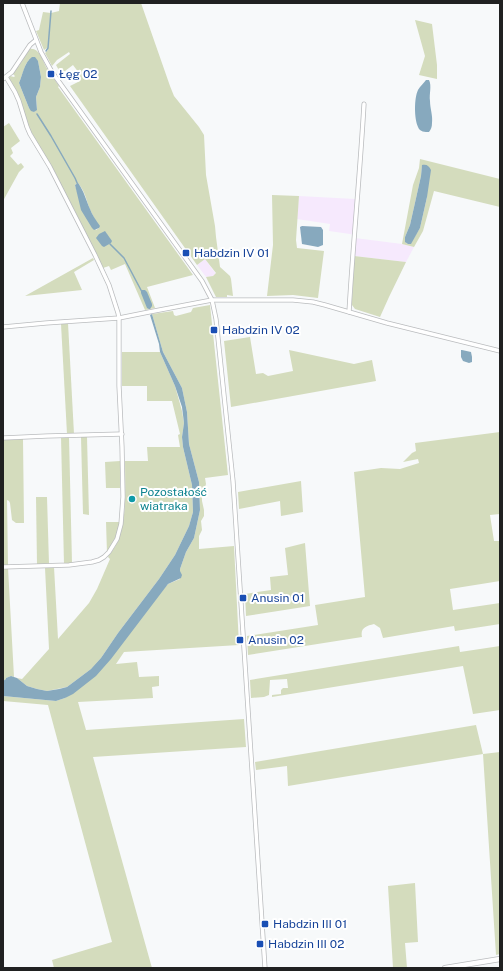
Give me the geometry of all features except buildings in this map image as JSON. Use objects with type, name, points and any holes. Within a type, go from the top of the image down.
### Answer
[{"type":"street","points":[[22,3],[36,40],[55,76],[202,281],[212,300],[217,325],[233,482],[265,968]]},
{"type":"street","points":[[3,567],[69,565],[99,560],[110,552],[115,544],[119,535],[123,512],[118,313],[109,285],[98,262],[50,167],[30,134],[20,101],[4,78],[15,68],[30,45],[36,40]]},
{"type":"street","points":[[349,312],[364,104]]},
{"type":"street","points":[[3,327],[119,318],[212,300],[293,300],[325,305],[427,333],[500,350]]},
{"type":"street","points":[[3,438],[122,434]]},
{"type":"street","points":[[445,968],[500,959]]},
{"type":"shaded area","points":[[299,196],[355,199],[353,235],[329,231],[330,224],[297,219]]},
{"type":"shaded area","points":[[355,238],[414,247],[406,262],[354,256]]},
{"type":"shaded area","points":[[205,259],[216,274],[213,276],[206,277],[197,265]]},
{"type":"green space","points":[[60,3],[141,3],[174,96],[204,135],[206,175],[215,226],[220,267],[230,276],[233,296],[227,295],[227,297],[216,297],[206,277],[213,276],[216,273],[205,259],[197,265],[70,86],[80,81],[79,73],[73,65],[61,74],[56,65],[70,54],[69,52],[57,60],[52,66],[45,53],[48,50],[47,48],[44,50],[36,31],[39,30],[43,12],[51,13],[59,11]]},
{"type":"green space","points":[[415,20],[432,24],[437,65],[437,79],[419,75],[425,56]]},
{"type":"green space","points":[[29,49],[38,52],[59,86],[58,87],[193,275],[147,287],[155,308],[145,310],[125,264],[111,270],[109,266],[103,268],[30,130],[21,102],[9,78],[10,76],[15,76],[12,73],[19,66]],"holes":[[[29,60],[38,61],[41,77],[40,87],[36,97],[37,109],[34,112],[29,108],[19,83]],[[78,183],[99,228],[96,230],[79,198],[75,185]]]},
{"type":"green space","points":[[9,123],[20,141],[11,148],[13,153],[10,156],[18,165],[21,163],[24,167],[19,172],[3,201],[3,127]]},
{"type":"green space","points":[[420,159],[500,179],[500,207],[434,191],[423,231],[414,247],[402,244],[413,185],[419,168]],"holes":[[[422,166],[427,197],[420,228],[410,244],[406,243],[405,237],[410,225]]]},
{"type":"green space","points":[[272,195],[299,196],[296,240],[297,248],[324,251],[318,298],[293,295],[267,296],[273,245]]},
{"type":"green space","points":[[354,256],[406,262],[380,317],[355,309],[352,305]]},
{"type":"green space","points":[[93,258],[94,260],[74,272],[82,290],[25,296]]},
{"type":"green space","points":[[210,305],[228,475],[205,478],[206,484],[202,496],[204,516],[201,521],[202,530],[199,536],[199,549],[234,546],[239,645],[124,652],[116,664],[137,662],[139,677],[159,676],[159,686],[152,687],[153,698],[78,702],[86,730],[244,719],[246,747],[93,757],[152,968],[54,968],[52,960],[112,942],[48,705],[3,701],[3,696],[56,701],[65,698],[168,584],[180,579],[180,569],[186,552],[194,538],[200,510],[199,482],[189,444],[187,412],[182,388],[163,352],[152,314],[173,311],[174,315],[176,316],[191,312],[193,308]]},
{"type":"green space","points":[[68,323],[74,434],[67,434],[61,324]]},
{"type":"green space","points":[[250,337],[256,374],[263,373],[268,376],[293,371],[289,350],[354,364],[372,360],[376,381],[231,407],[224,341]]},
{"type":"green space","points":[[122,352],[160,352],[175,386],[182,411],[184,423],[182,437],[183,447],[192,485],[193,512],[189,526],[175,555],[101,658],[91,669],[67,687],[47,691],[37,689],[27,686],[17,678],[22,679],[49,649],[45,568],[54,567],[58,639],[89,603],[110,559],[108,557],[119,538],[125,508],[125,461],[148,461],[147,447],[180,447],[178,435],[180,434],[172,401],[147,401],[147,386],[122,386]]},
{"type":"green space","points":[[500,432],[500,514],[490,515],[494,541],[500,541],[500,581],[450,589],[453,610],[500,603],[500,624],[455,631],[454,626],[383,638],[380,628],[374,624],[363,629],[362,637],[248,655],[247,636],[318,625],[315,605],[365,597],[354,472],[381,468],[400,469],[419,463],[418,459],[403,462],[416,451],[415,443]]},
{"type":"green space","points":[[61,437],[69,437],[72,563],[64,564]]},
{"type":"green space","points":[[81,437],[87,437],[89,515],[83,514]]},
{"type":"green space","points":[[23,439],[24,523],[16,523],[12,520],[10,503],[7,500],[8,565],[3,565],[3,440]]},
{"type":"green space","points":[[120,461],[120,488],[106,488],[105,462]]},
{"type":"green space","points":[[301,481],[303,512],[281,516],[280,501],[239,509],[238,492]]},
{"type":"green space","points":[[36,497],[47,497],[49,564],[37,564]]},
{"type":"green space","points":[[106,522],[120,522],[112,546],[107,553]]},
{"type":"green space","points":[[305,543],[310,606],[246,616],[245,594],[271,590],[270,577],[288,575],[285,548]]},
{"type":"green space","points":[[3,568],[8,568],[14,677],[11,676],[3,681]]},
{"type":"green space","points":[[459,646],[460,652],[500,646],[500,710],[473,714],[463,666],[272,697],[272,695],[281,694],[281,690],[283,688],[288,688],[287,679],[270,680],[269,695],[251,698],[250,680]]},
{"type":"green space","points":[[476,725],[483,754],[288,786],[287,766],[256,770],[255,762]]},
{"type":"green space","points":[[500,752],[500,954],[496,955],[483,754]]},
{"type":"green space","points":[[415,883],[418,942],[405,943],[407,968],[393,968],[388,886]]},
{"type":"water","points":[[32,57],[35,57],[38,61],[41,77],[40,87],[36,97],[37,110],[34,112],[29,108],[19,83],[25,65]]},
{"type":"water","points":[[426,80],[429,80],[430,85],[432,127],[429,132],[419,129],[415,114],[417,94]]},
{"type":"water","points":[[422,165],[428,166],[431,170],[427,197],[420,228],[411,244],[408,244],[405,242],[405,237],[410,225]]},
{"type":"water","points":[[78,183],[92,213],[100,226],[99,228],[94,230],[92,228],[81,210],[75,185]]},
{"type":"water","points":[[300,227],[321,227],[323,230],[323,245],[318,247],[302,244]]},
{"type":"water","points":[[105,231],[112,241],[104,247],[96,238],[99,234]]},
{"type":"water","points":[[142,290],[147,292],[152,304],[150,309],[147,308],[141,293]]},
{"type":"water","points":[[152,314],[163,352],[182,388],[187,412],[189,444],[199,482],[200,510],[194,538],[186,552],[180,569],[182,575],[181,578],[168,584],[111,659],[96,676],[73,694],[56,701],[3,696],[3,681],[11,676],[17,678],[27,686],[47,691],[67,687],[91,669],[101,658],[159,579],[175,555],[189,526],[193,512],[192,485],[183,447],[182,437],[184,423],[182,407],[175,386],[160,352],[150,315]]},
{"type":"water","points":[[461,350],[471,352],[472,362],[469,363],[463,361],[461,357]]},
{"type":"waterway","points":[[46,51],[48,48],[51,11]]},
{"type":"waterway","points":[[37,114],[78,185]]},
{"type":"waterway","points":[[110,244],[124,258],[142,292]]},
{"type":"place","name":"Łęg 02","points":[[51,74]]},
{"type":"place","name":"Habdzin IV 01","points":[[186,253]]},
{"type":"place","name":"Habdzin IV 02","points":[[214,330]]},
{"type":"place","name":"Pozostałość wiatraka","points":[[132,499]]},
{"type":"place","name":"Anusin 01","points":[[243,598]]},
{"type":"place","name":"Anusin 02","points":[[240,640]]},
{"type":"place","name":"Habdzin III 01","points":[[265,924]]},
{"type":"place","name":"Habdzin III 02","points":[[260,944]]}]
